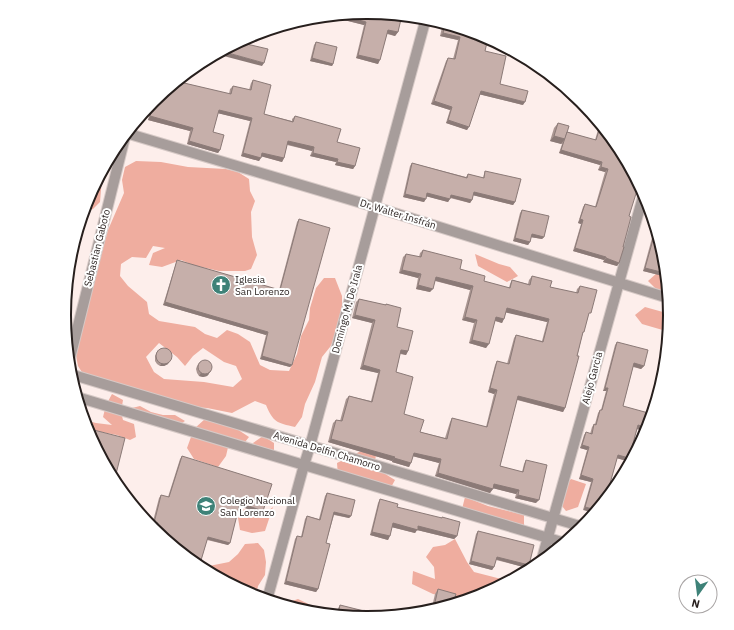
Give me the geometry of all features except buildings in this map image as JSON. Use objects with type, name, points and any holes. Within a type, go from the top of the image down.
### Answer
[{"type":"street","name":"Domingo M. De Irala","points":[[269,594],[424,25]]},
{"type":"street","name":"Dr. Walter Insfrán","points":[[132,135],[375,207],[662,296]]},
{"type":"street","name":"Sebastian Gaboto","points":[[73,345],[122,150]]},
{"type":"street","name":"Alejo Garcia","points":[[543,553],[641,204]]},
{"type":"street","name":"Avenida Delfin Chamorro","points":[[78,376],[575,525]]},
{"type":"street","name":"Avenida Delfin Chamorro","points":[[83,398],[559,540]]},
{"type":"shaded area","points":[[136,161],[161,162],[188,167],[226,169],[238,172],[249,179],[250,191],[255,201],[251,212],[252,237],[257,255],[251,269],[245,271],[219,271],[193,265],[181,260],[162,267],[149,265],[153,253],[165,248],[153,246],[146,258],[132,257],[121,264],[120,276],[128,286],[147,302],[149,314],[159,321],[195,327],[205,334],[217,338],[227,330],[238,334],[250,342],[260,365],[270,370],[289,371],[297,354],[301,336],[309,320],[310,308],[316,288],[324,278],[335,278],[342,296],[342,308],[336,336],[322,357],[315,382],[305,404],[302,417],[295,427],[276,421],[266,405],[255,401],[232,413],[207,408],[155,404],[85,377],[78,366],[73,340],[74,327],[81,291],[101,255],[108,230],[124,193],[122,180],[125,167]],"holes":[[[159,343],[177,357],[185,366],[193,356],[203,348],[224,362],[236,366],[242,379],[233,387],[204,382],[164,379],[154,372],[146,357]]]},
{"type":"shaded area","points":[[101,185],[100,202],[91,210]]},
{"type":"shaded area","points":[[475,254],[510,267],[518,276],[507,282],[478,266]]},
{"type":"shaded area","points":[[659,271],[662,293],[648,281]]},
{"type":"shaded area","points":[[645,307],[663,312],[662,330],[642,324],[635,315]]},
{"type":"shaded area","points":[[112,394],[123,400],[121,412],[123,420],[134,424],[136,437],[130,440],[117,435],[95,431],[92,422],[112,425],[103,417],[106,405]]},
{"type":"shaded area","points":[[140,406],[151,412],[163,415],[175,415],[185,421],[174,428],[134,420],[128,409]]},
{"type":"shaded area","points":[[205,419],[228,423],[249,437],[241,447],[229,443],[226,456],[218,467],[194,459],[187,448],[191,437],[202,438],[195,428]]},
{"type":"shaded area","points":[[263,436],[274,443],[274,454],[262,458],[253,443]]},
{"type":"shaded area","points":[[371,451],[376,455],[374,467],[395,480],[389,491],[338,476],[337,463],[359,452]]},
{"type":"shaded area","points":[[571,479],[586,484],[578,507],[566,511],[558,501],[562,489]]},
{"type":"shaded area","points":[[465,497],[488,506],[524,515],[524,525],[511,524],[462,509]]},
{"type":"shaded area","points":[[273,507],[265,531],[252,533],[240,530],[238,518],[244,509],[260,515]]},
{"type":"shaded area","points":[[455,539],[474,572],[500,579],[453,598],[433,594],[412,584],[413,571],[435,579],[434,567],[426,557],[433,547],[445,545]]},
{"type":"shaded area","points":[[258,543],[264,550],[266,562],[265,575],[257,589],[236,580],[211,566],[229,562],[238,554],[245,544]]},
{"type":"shaded area","points":[[298,599],[311,605],[309,605],[291,601]]},
{"type":"place","name":"Iglesia San Lorenzo","points":[[221,285]]},
{"type":"place","name":"Colegio Nacional San Lorenzo","points":[[206,506]]}]
